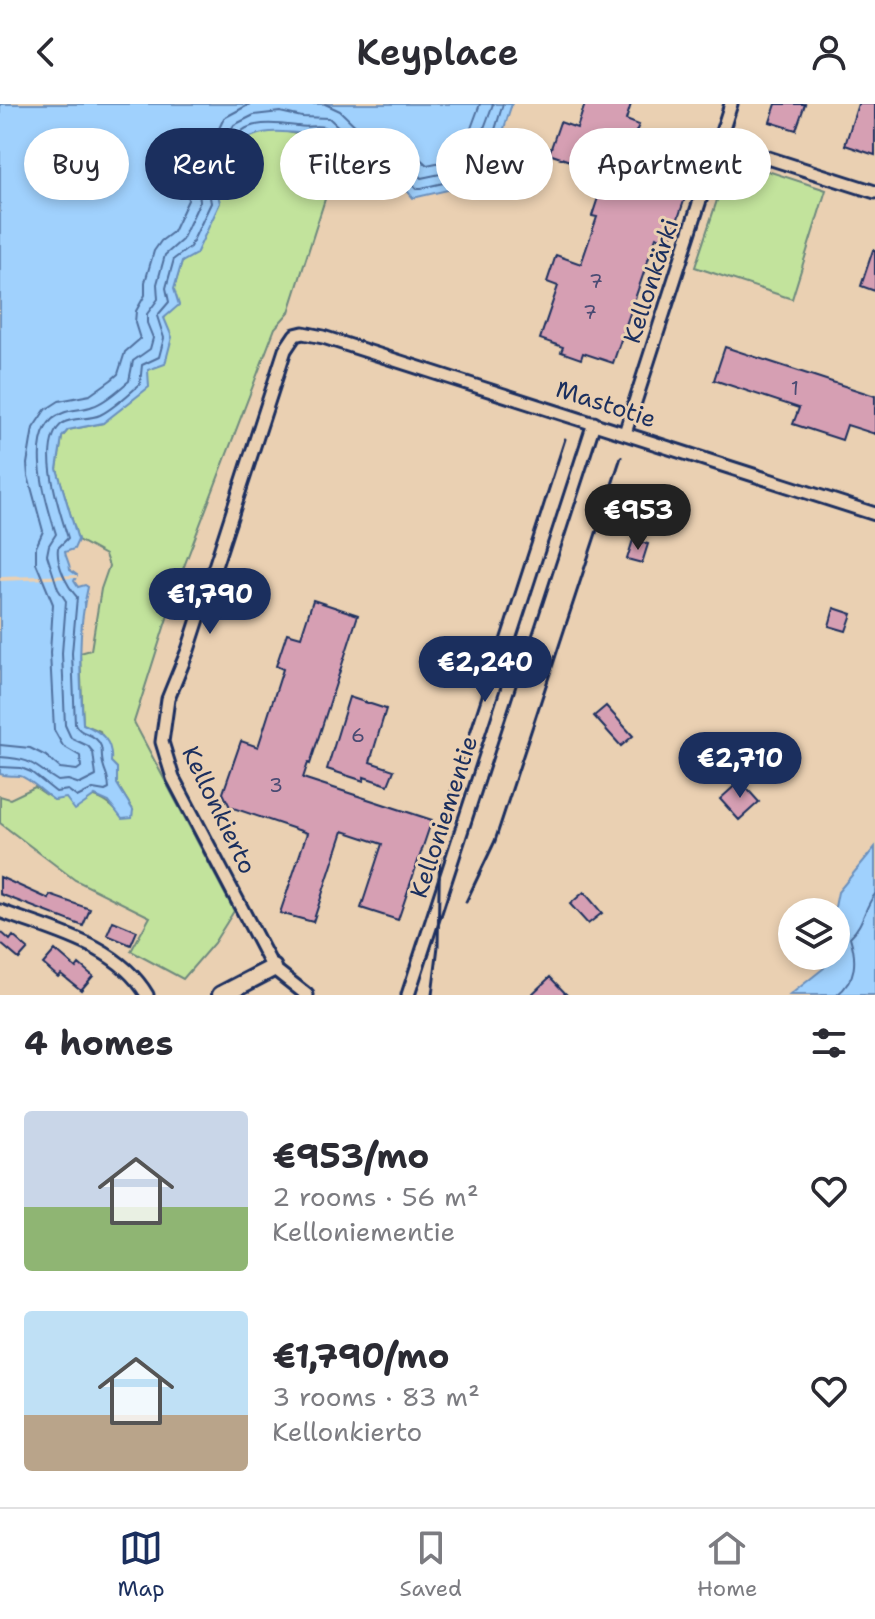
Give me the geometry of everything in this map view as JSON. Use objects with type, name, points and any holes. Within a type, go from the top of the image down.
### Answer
[{"type":"street","name":"Kellonkärki","points":[[723,128],[731,104]]},
{"type":"street","points":[[771,159],[875,192]]},
{"type":"street","name":"Kellonkärki","points":[[625,433],[699,200]]},
{"type":"street","name":"Kellonkierto","points":[[307,995],[273,968],[173,778],[162,742],[168,699],[188,650],[285,350],[295,335],[303,333],[323,337]]},
{"type":"street","name":"Mastotie","points":[[323,337],[875,514]]},
{"type":"street","name":"Kelloniementie","points":[[408,995],[594,423]]},
{"type":"street","points":[[0,911],[101,950],[130,971],[147,995]]},
{"type":"street","points":[[221,995],[273,968]]},
{"type":"green space","points":[[280,130],[280,200],[325,200],[289,312],[275,328],[180,577],[134,722],[234,911],[214,943],[183,979],[131,951],[150,917],[75,880],[0,823],[0,796],[10,799],[35,787],[54,800],[75,796],[100,799],[122,818],[133,810],[117,784],[117,768],[111,762],[100,731],[83,724],[80,653],[91,650],[101,589],[109,566],[105,555],[78,540],[57,469],[62,437],[68,430],[103,423],[148,370],[182,262],[218,200],[264,200],[264,132]]},
{"type":"green space","points":[[771,172],[826,190],[792,299],[695,267],[717,200],[771,200]]},
{"type":"water","points":[[0,104],[512,104],[504,128],[436,128],[436,193],[420,196],[420,128],[280,128],[280,132],[264,133],[264,128],[145,128],[145,200],[219,200],[220,203],[196,254],[182,262],[174,289],[179,305],[164,318],[172,337],[165,364],[148,370],[149,387],[103,423],[68,430],[62,437],[57,469],[78,540],[74,549],[65,552],[70,570],[77,575],[74,581],[78,587],[88,587],[81,638],[83,724],[96,730],[108,743],[111,762],[117,768],[117,784],[133,810],[132,818],[122,819],[109,802],[95,796],[75,810],[66,798],[54,800],[23,777],[0,774]]},
{"type":"water","points":[[875,847],[875,995],[790,995],[821,970],[850,970],[850,898],[837,898],[838,892]]},
{"type":"pier","points":[[77,575],[77,578],[0,581],[0,577]]},
{"type":"building","points":[[585,104],[631,104],[626,120],[639,125],[638,128],[577,128]]},
{"type":"building","points":[[776,104],[805,104],[796,130],[770,122]]},
{"type":"building","points":[[858,104],[875,104],[875,155],[845,145]]},
{"type":"building","points":[[560,122],[577,128],[569,128],[569,161],[553,155],[553,142]]},
{"type":"building","points":[[597,200],[684,200],[670,242],[656,237],[613,363],[583,353],[581,359],[561,352],[563,347],[540,339],[558,286],[547,282],[556,255],[581,264],[597,217],[592,216]]},
{"type":"building","points":[[875,250],[875,291],[861,286]]},
{"type":"building","points":[[725,347],[875,396],[875,434],[847,425],[842,440],[793,424],[799,408],[714,380]]},
{"type":"building","points":[[633,540],[648,544],[642,563],[627,559]]},
{"type":"building","points":[[313,600],[358,615],[303,778],[432,820],[398,920],[361,908],[382,844],[343,831],[313,922],[280,913],[307,833],[230,807],[223,793],[241,741],[258,747],[283,669],[276,666],[287,633],[301,637]]},
{"type":"building","points":[[834,608],[852,614],[846,631],[829,626]]},
{"type":"building","points":[[349,697],[386,709],[370,762],[394,770],[388,785],[327,769]]},
{"type":"building","points":[[606,706],[633,736],[621,746],[594,716]]},
{"type":"building","points":[[740,781],[759,802],[739,820],[720,799]]},
{"type":"building","points":[[0,877],[49,899],[50,895],[90,909],[83,926],[0,894]]},
{"type":"building","points":[[584,892],[602,913],[588,924],[570,904]]},
{"type":"building","points":[[113,921],[137,931],[131,945],[107,935]]},
{"type":"building","points":[[0,931],[10,940],[13,936],[28,949],[19,959],[0,943]]},
{"type":"building","points":[[55,950],[76,968],[79,964],[93,976],[81,990],[43,964]]},
{"type":"building","points":[[550,977],[567,995],[531,995]]},
{"type":"railway","points":[[432,995],[438,946],[440,835],[447,804],[565,439]]},
{"type":"railway","points":[[466,902],[495,841],[621,457]]}]
